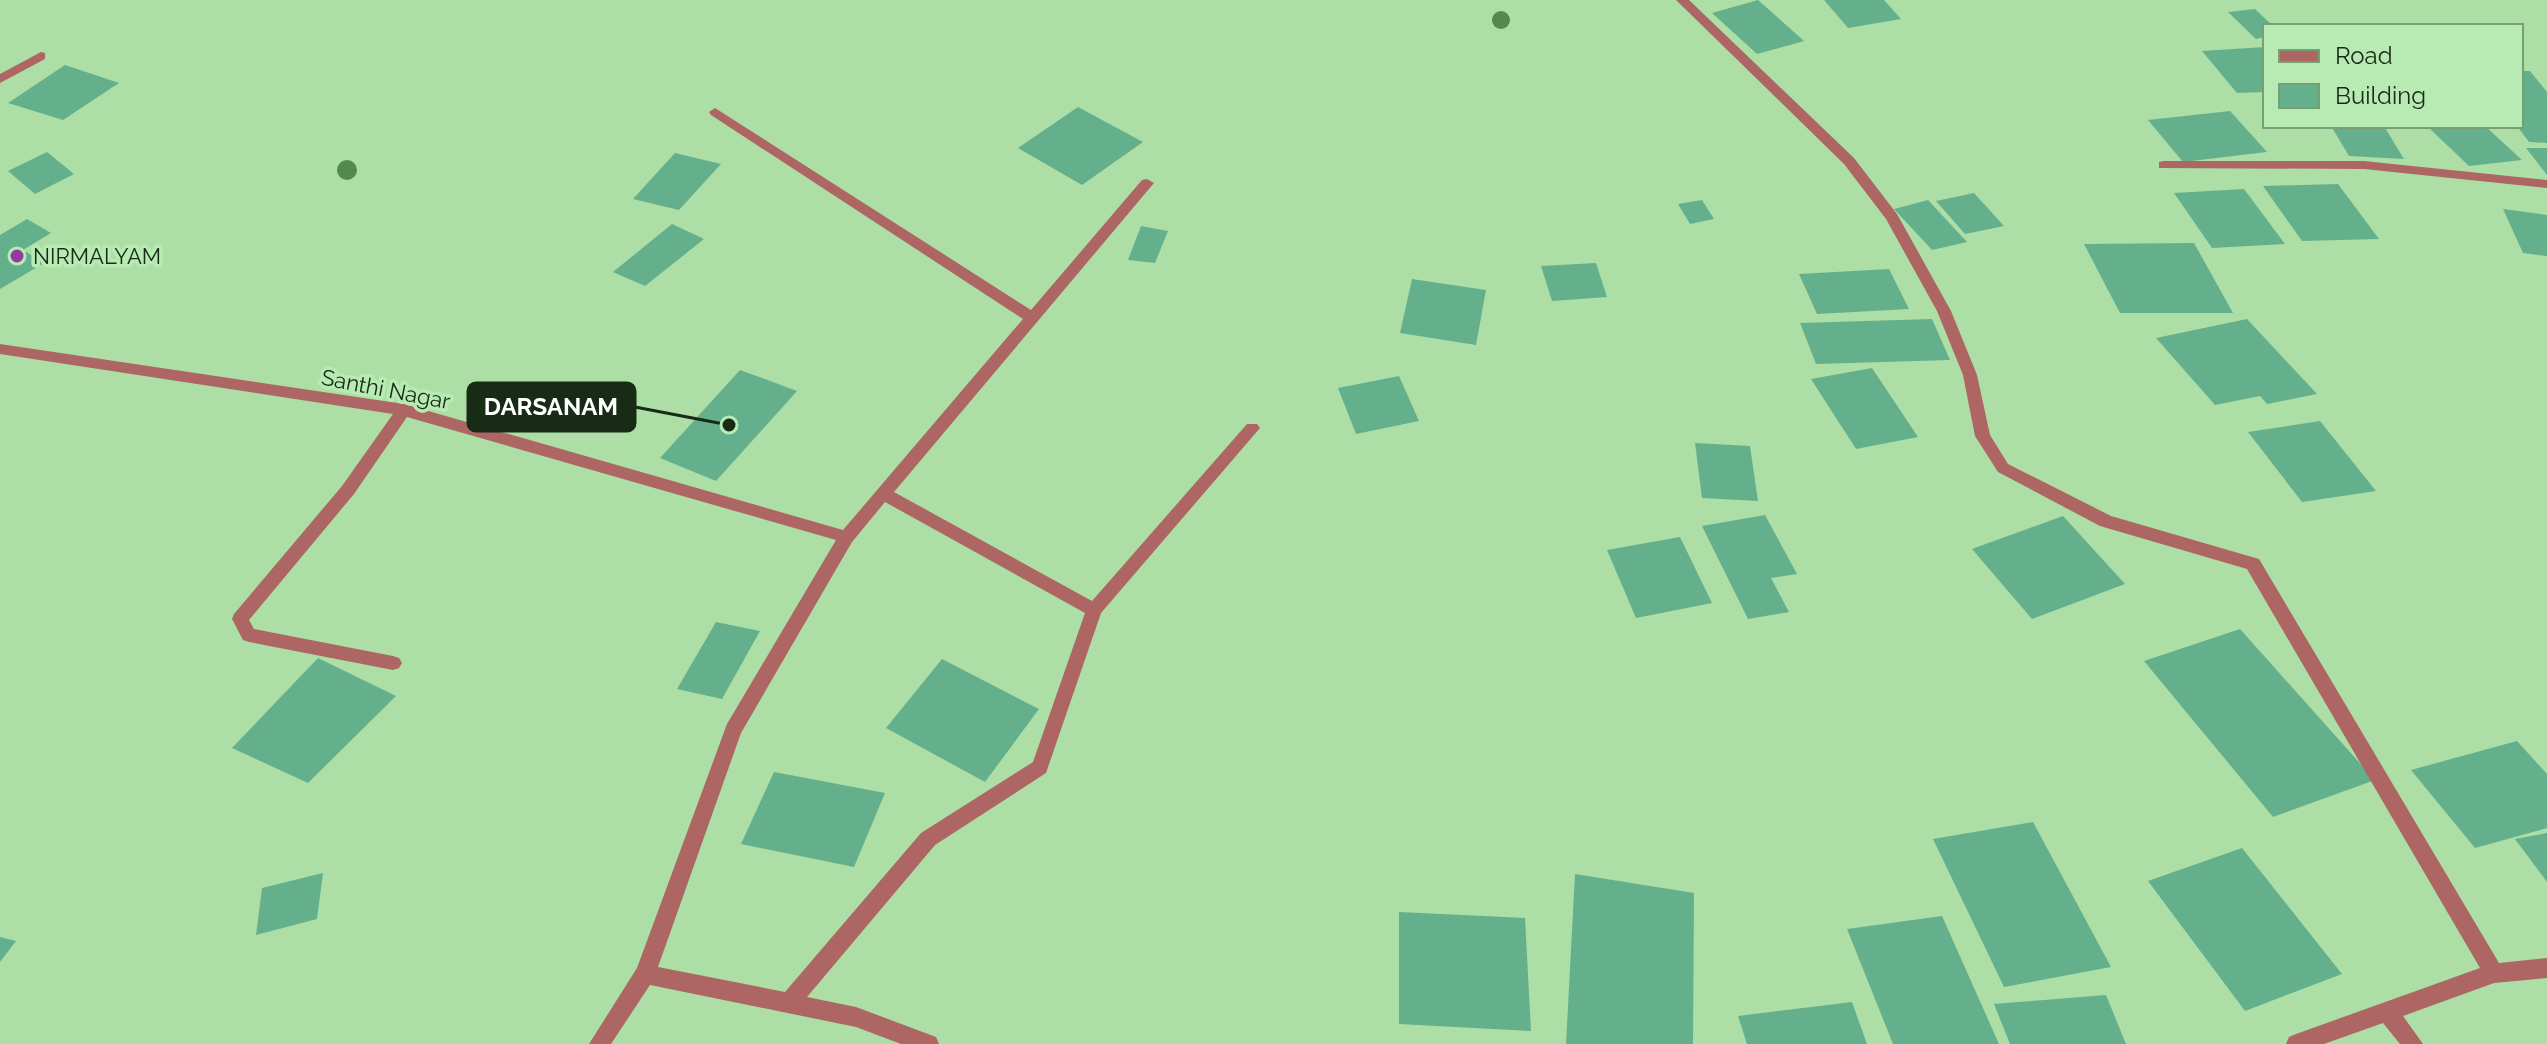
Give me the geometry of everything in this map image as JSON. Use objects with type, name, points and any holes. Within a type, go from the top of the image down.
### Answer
[{"type":"street","points":[[1682,0],[1849,161],[1892,217],[1944,311],[1970,375],[1983,436],[2003,468],[2106,521],[2253,564],[2494,973]]},
{"type":"street","points":[[0,79],[41,56]]},
{"type":"street","points":[[715,112],[1033,318]]},
{"type":"street","points":[[2164,165],[2364,165],[2547,184]]},
{"type":"street","points":[[599,1044],[645,974],[733,730],[846,537],[1147,183]]},
{"type":"street","name":"Santhi Nagar","points":[[0,349],[404,410],[846,537]]},
{"type":"street","points":[[393,663],[249,635],[240,619],[348,490],[404,410]]},
{"type":"street","points":[[789,1003],[928,839],[1040,767],[1094,610],[1252,428]]},
{"type":"street","points":[[884,494],[1094,610]]},
{"type":"street","points":[[2296,1044],[2494,973],[2547,968]]},
{"type":"street","points":[[645,974],[856,1017],[929,1044]]},
{"type":"street","points":[[2386,1010],[2413,1044]]},
{"type":"building","points":[[1758,0],[1804,41],[1757,54],[1712,13]]},
{"type":"building","points":[[1824,0],[1884,0],[1901,19],[1848,28]]},
{"type":"building","points":[[2255,9],[2271,24],[2263,24],[2263,37],[2256,39],[2228,12]]},
{"type":"building","points":[[2263,47],[2263,92],[2237,93],[2202,51]]},
{"type":"building","points":[[65,65],[119,83],[63,120],[8,103]]},
{"type":"building","points":[[2523,71],[2530,71],[2547,92],[2547,143],[2529,142],[2518,128],[2523,128]]},
{"type":"building","points":[[1078,107],[1143,142],[1082,185],[1018,148]]},
{"type":"building","points":[[2230,111],[2267,152],[2183,162],[2148,120]]},
{"type":"building","points":[[2332,128],[2385,128],[2404,159],[2349,156]]},
{"type":"building","points":[[2429,128],[2487,128],[2522,160],[2469,166]]},
{"type":"building","points":[[2526,148],[2547,148],[2547,175]]},
{"type":"building","points":[[47,152],[74,174],[35,194],[8,171]]},
{"type":"building","points":[[675,153],[721,164],[679,210],[633,199]]},
{"type":"building","points":[[2338,184],[2379,239],[2302,241],[2263,186]]},
{"type":"building","points":[[2244,189],[2285,244],[2212,248],[2174,193]]},
{"type":"building","points":[[1974,193],[2004,226],[1965,234],[1936,201]]},
{"type":"building","points":[[1702,200],[1714,219],[1690,224],[1678,204]]},
{"type":"building","points":[[1928,200],[1967,242],[1932,250],[1894,209]]},
{"type":"building","points":[[2503,209],[2547,215],[2547,256],[2523,253]]},
{"type":"building","name":"NIRMALYAM","points":[[27,219],[51,233],[23,250],[44,263],[0,289],[0,235]]},
{"type":"building","points":[[672,224],[704,239],[645,286],[613,272]]},
{"type":"building","points":[[1141,226],[1168,231],[1155,263],[1128,260]]},
{"type":"building","points":[[2194,243],[2233,313],[2120,313],[2084,244]]},
{"type":"building","points":[[1596,263],[1607,297],[1552,301],[1541,266]]},
{"type":"building","points":[[1889,269],[1909,309],[1817,314],[1799,274]]},
{"type":"building","points":[[1412,279],[1486,290],[1476,345],[1400,333]]},
{"type":"building","points":[[1932,319],[1950,360],[1816,364],[1800,323]]},
{"type":"building","points":[[2247,319],[2317,394],[2267,404],[2260,396],[2215,405],[2156,338]]},
{"type":"building","points":[[1872,368],[1918,437],[1856,449],[1811,379]]},
{"type":"building","points":[[740,370],[797,391],[716,481],[660,458]]},
{"type":"building","points":[[1399,376],[1419,421],[1356,434],[1338,388]]},
{"type":"building","points":[[2320,421],[2376,491],[2302,502],[2248,432]]},
{"type":"building","points":[[1695,443],[1750,446],[1758,501],[1702,498]]},
{"type":"building","points":[[1765,515],[1797,574],[1771,578],[1789,612],[1748,619],[1702,526]]},
{"type":"building","points":[[2063,516],[2125,584],[2032,619],[1972,549]]},
{"type":"building","points":[[1680,537],[1712,603],[1636,618],[1607,550]]},
{"type":"building","points":[[716,622],[760,631],[722,699],[677,689]]},
{"type":"building","points":[[2240,629],[2375,780],[2273,817],[2144,661]]},
{"type":"building","points":[[318,658],[396,696],[308,783],[232,748]]},
{"type":"building","points":[[942,659],[1039,709],[985,782],[886,728]]},
{"type":"building","points":[[2517,741],[2547,774],[2547,828],[2475,848],[2411,770]]},
{"type":"building","points":[[774,772],[885,793],[854,867],[741,844]]},
{"type":"building","points":[[2033,822],[2111,967],[2004,987],[1933,839]]},
{"type":"building","points":[[2547,833],[2547,882],[2515,839]]},
{"type":"building","points":[[2242,848],[2342,974],[2245,1011],[2148,881]]},
{"type":"building","points":[[323,873],[317,919],[256,935],[262,888]]},
{"type":"building","points":[[1575,874],[1694,893],[1693,1044],[1566,1044]]},
{"type":"building","points":[[1399,912],[1525,918],[1531,1031],[1399,1024]]},
{"type":"building","points":[[1942,916],[1999,1044],[1893,1044],[1847,929]]},
{"type":"building","points":[[0,937],[16,941],[0,962]]},
{"type":"building","points":[[2106,995],[2126,1044],[2010,1044],[1994,1004]]},
{"type":"building","points":[[1852,1002],[1867,1044],[1747,1044],[1738,1016]]},
{"type":"place","name":"NIRMALYAM","points":[[17,256]]},
{"type":"place","name":"DARSANAM","points":[[729,425]]}]
